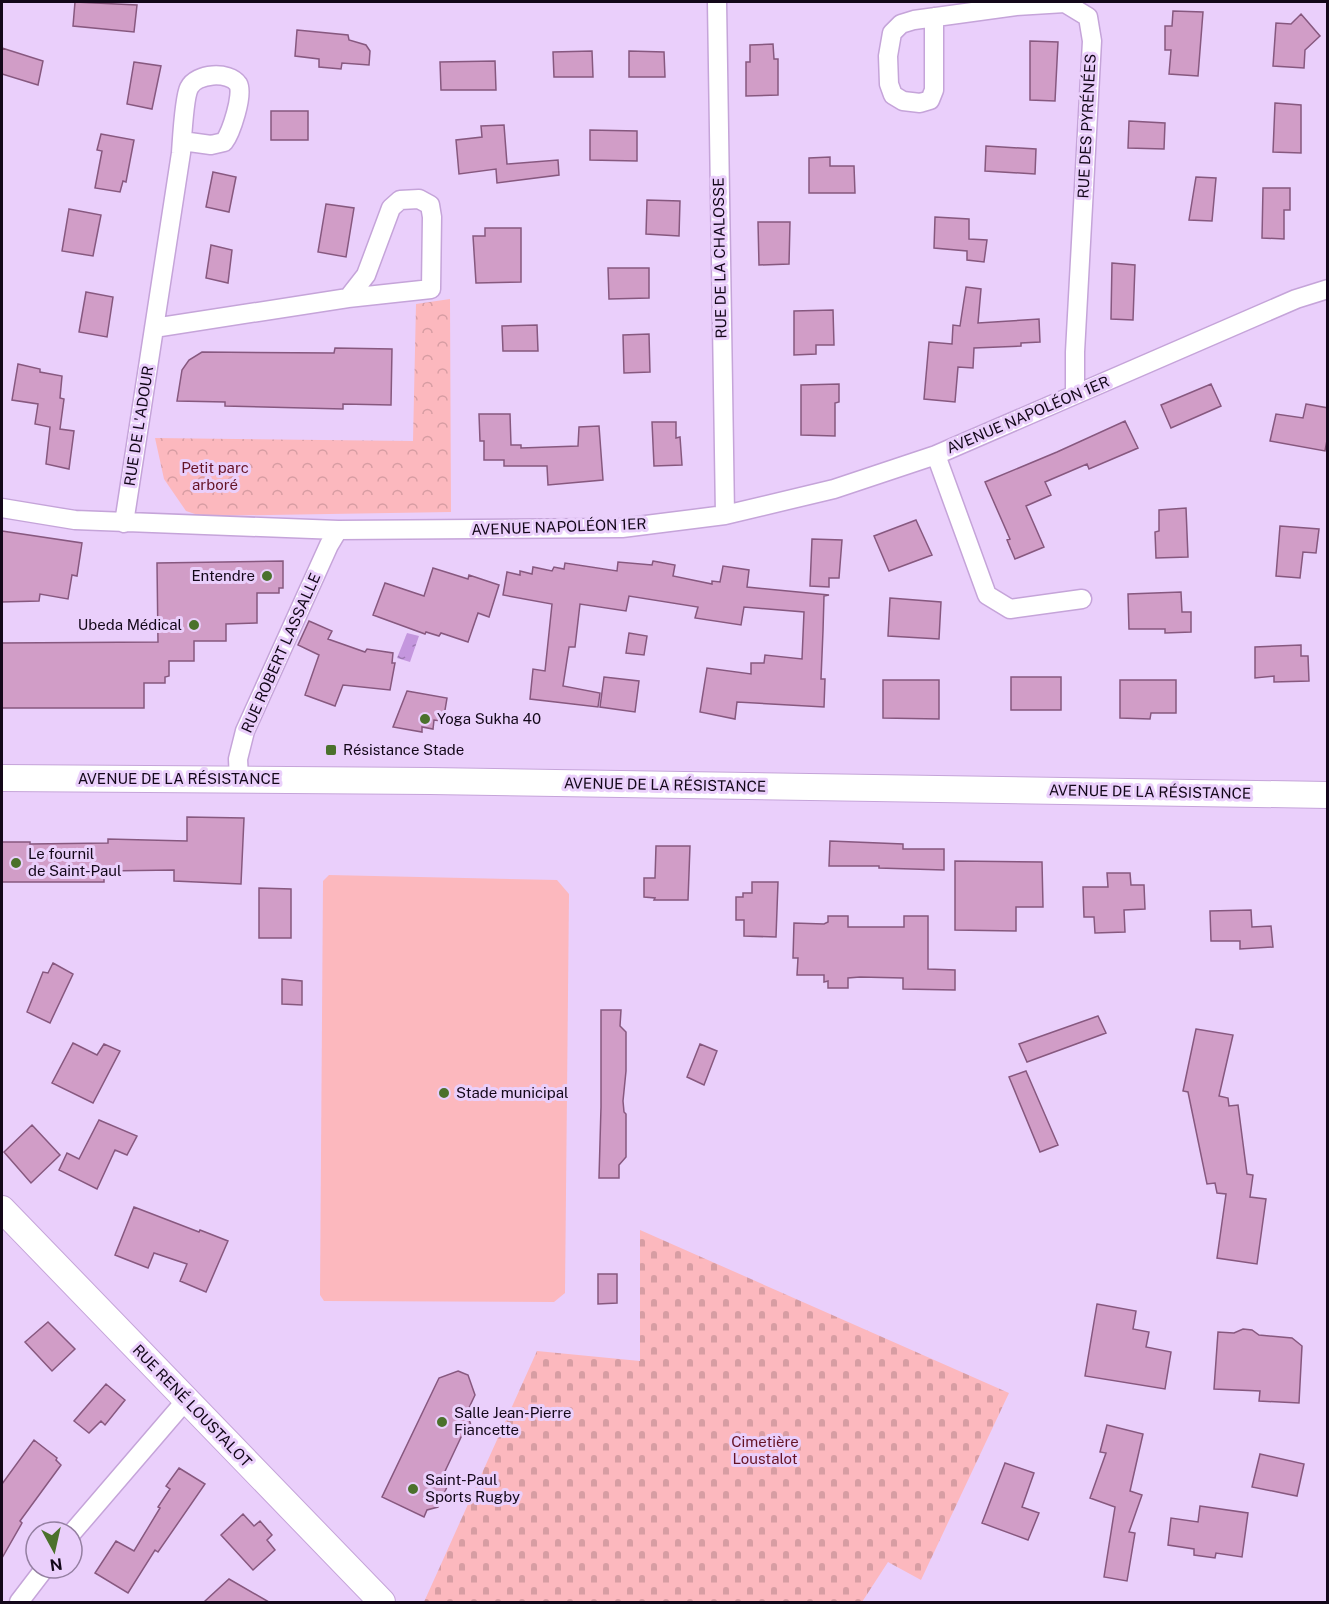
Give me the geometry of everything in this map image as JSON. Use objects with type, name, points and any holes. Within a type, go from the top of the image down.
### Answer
[{"type":"main road","name":"AVENUE DE LA RÉSISTANCE","points":[[2,778],[239,779],[1328,795]]},
{"type":"main road","name":"RUE RENÉ LOUSTALOT","points":[[2,1209],[382,1602]]},
{"type":"street","name":"RUE DE LA CHALOSSE","points":[[717,2],[724,515]]},
{"type":"street","name":"RUE DES PYRÉNÉES","points":[[934,17],[933,90],[930,100],[921,103],[903,101],[893,94],[889,84],[888,56],[892,33],[901,24],[934,17],[1016,6],[1065,3],[1088,17],[1092,41],[1075,352],[1075,394]]},
{"type":"street","name":"RUE DE L'ADOUR","points":[[124,523],[182,141]]},
{"type":"street","points":[[154,328],[348,298],[431,289],[432,217],[430,205],[419,200],[400,200],[391,208],[366,275],[348,298]]},
{"type":"street","name":"AVENUE NAPOLÉON 1ER","points":[[2,508],[75,520],[338,530],[513,531],[622,528],[724,515],[834,489],[936,455],[1296,299],[1328,288]]},
{"type":"street","points":[[936,455],[987,595],[1010,609],[1082,599]]},
{"type":"street","name":"RUE ROBERT LASSALLE","points":[[239,779],[238,759],[245,731],[329,545],[338,530]]},
{"type":"street","points":[[83,1520],[187,1399]]},
{"type":"street","points":[[19,1602],[36,1580]]},
{"type":"green space","name":"Petit parc arboré","points":[[450,299],[451,512],[201,516],[186,511],[164,479],[155,438],[413,441],[416,304]]},
{"type":"green space","name":"Stade municipal","points":[[329,875],[557,880],[569,894],[565,1293],[554,1302],[324,1301],[320,1295],[323,881]]},
{"type":"green space","name":"Cimetière Loustalot","points":[[640,1230],[1009,1393],[921,1580],[888,1562],[862,1602],[424,1602],[537,1351],[640,1361]]},
{"type":"water","points":[[407,633],[419,636],[410,662],[397,658]]},
{"type":"building","points":[[75,2],[137,5],[134,32],[73,26]]},
{"type":"building","points":[[1173,11],[1203,12],[1198,76],[1169,74],[1171,50],[1165,50],[1165,26],[1172,26]]},
{"type":"building","points":[[1301,14],[1320,36],[1305,50],[1304,68],[1273,66],[1276,23],[1291,24]]},
{"type":"building","points":[[297,30],[348,35],[349,40],[366,45],[370,51],[369,65],[342,63],[341,69],[319,67],[319,59],[295,56]]},
{"type":"building","points":[[1030,41],[1058,42],[1055,101],[1030,100]]},
{"type":"building","points":[[773,44],[774,59],[778,59],[778,95],[746,96],[746,62],[750,62],[750,45]]},
{"type":"building","points":[[2,48],[43,61],[38,85],[2,74]]},
{"type":"building","points":[[592,51],[593,77],[554,77],[553,52]]},
{"type":"building","points":[[629,51],[664,52],[665,77],[629,77]]},
{"type":"building","points":[[495,61],[496,90],[441,90],[440,62]]},
{"type":"building","points":[[134,62],[161,66],[152,109],[127,104]]},
{"type":"building","points":[[1275,103],[1301,105],[1301,153],[1273,152]]},
{"type":"building","points":[[271,111],[308,111],[308,140],[271,140]]},
{"type":"building","points":[[1129,121],[1165,123],[1164,149],[1128,148]]},
{"type":"building","points":[[504,125],[507,164],[558,160],[559,175],[497,183],[496,169],[459,174],[456,140],[482,137],[481,126]]},
{"type":"building","points":[[590,130],[637,131],[637,161],[590,160]]},
{"type":"building","points":[[101,134],[134,140],[126,182],[123,181],[120,192],[95,188],[102,151],[97,150]]},
{"type":"building","points":[[986,146],[1036,149],[1035,174],[985,171]]},
{"type":"building","points":[[830,157],[830,166],[854,166],[855,193],[809,193],[809,158]]},
{"type":"building","points":[[213,172],[236,177],[229,212],[206,207]]},
{"type":"building","points":[[1196,177],[1216,178],[1212,221],[1189,220]]},
{"type":"building","points":[[1263,188],[1290,188],[1290,210],[1284,210],[1284,239],[1262,238]]},
{"type":"building","points":[[647,200],[680,201],[679,236],[646,234]]},
{"type":"building","points":[[326,204],[354,208],[346,257],[318,252]]},
{"type":"building","points":[[69,209],[101,215],[93,256],[62,251]]},
{"type":"building","points":[[935,217],[969,219],[969,239],[987,240],[984,262],[967,260],[967,251],[934,248]]},
{"type":"building","points":[[758,222],[790,222],[789,264],[759,265]]},
{"type":"building","points":[[485,228],[521,228],[521,282],[476,283],[473,236],[485,236]]},
{"type":"building","points":[[211,245],[232,250],[228,283],[206,278]]},
{"type":"building","points":[[1112,263],[1135,265],[1133,320],[1111,319]]},
{"type":"building","points":[[608,268],[649,268],[649,298],[609,299]]},
{"type":"building","points":[[966,287],[981,289],[978,323],[1039,319],[1040,342],[1021,343],[1021,346],[974,348],[973,368],[958,367],[955,402],[924,399],[929,342],[952,344],[953,325],[960,326]]},
{"type":"building","points":[[86,292],[113,297],[107,337],[79,332]]},
{"type":"building","points":[[833,310],[834,345],[816,345],[816,354],[794,355],[794,311]]},
{"type":"building","points":[[537,325],[538,351],[503,351],[502,326]]},
{"type":"building","points":[[649,334],[650,372],[624,373],[623,335]]},
{"type":"building","points":[[335,348],[392,349],[391,405],[343,404],[343,409],[225,406],[225,402],[177,401],[182,370],[189,360],[202,352],[334,353]]},
{"type":"building","points":[[18,364],[40,369],[40,372],[62,376],[60,398],[64,399],[60,429],[74,431],[69,469],[46,464],[50,427],[35,424],[38,404],[12,400]]},
{"type":"building","points":[[839,384],[839,402],[835,403],[835,436],[801,435],[801,385]]},
{"type":"building","points":[[1211,384],[1221,406],[1171,428],[1161,405]]},
{"type":"building","points":[[1306,404],[1328,408],[1328,435],[1325,451],[1270,441],[1276,414],[1303,418]]},
{"type":"building","points":[[479,414],[510,414],[511,445],[521,445],[521,448],[578,446],[579,427],[599,426],[603,480],[548,485],[547,466],[504,466],[504,460],[484,460],[484,441],[480,441]]},
{"type":"building","points":[[1125,421],[1138,448],[1089,469],[1087,464],[1045,482],[1051,495],[1026,506],[1044,547],[1015,559],[1007,540],[1010,539],[985,482]]},
{"type":"building","points":[[652,422],[676,422],[676,438],[680,437],[682,465],[654,466]]},
{"type":"building","points":[[1186,508],[1188,557],[1156,558],[1155,532],[1159,531],[1159,510]]},
{"type":"building","points":[[916,520],[932,555],[889,571],[874,536]]},
{"type":"building","points":[[1280,526],[1319,529],[1316,553],[1303,552],[1300,578],[1276,576]]},
{"type":"building","points":[[2,531],[82,543],[77,576],[72,575],[68,599],[40,594],[39,601],[2,602]]},
{"type":"building","points":[[812,539],[842,540],[839,578],[829,578],[829,587],[810,586]]},
{"type":"building","points":[[283,561],[283,588],[279,588],[279,593],[257,593],[257,623],[226,624],[226,641],[194,641],[194,661],[169,661],[169,676],[165,677],[165,683],[144,683],[144,708],[2,708],[2,643],[158,642],[157,563]]},
{"type":"building","points":[[653,561],[675,565],[673,576],[712,584],[712,581],[720,582],[723,566],[749,570],[747,587],[829,595],[824,596],[821,679],[825,679],[824,707],[737,702],[735,719],[700,712],[707,668],[751,674],[751,663],[764,663],[765,655],[802,659],[804,612],[744,607],[741,625],[695,618],[698,607],[629,596],[626,611],[580,604],[575,647],[569,647],[563,686],[600,693],[598,707],[530,699],[533,669],[545,671],[552,604],[503,595],[507,572],[520,575],[520,571],[532,574],[533,567],[552,571],[554,567],[564,569],[565,563],[617,571],[618,562],[652,565]]},
{"type":"building","points":[[433,568],[468,579],[469,575],[499,585],[489,617],[478,613],[468,642],[441,633],[439,636],[426,632],[425,634],[373,615],[385,583],[424,596]]},
{"type":"building","points":[[1181,592],[1182,612],[1191,612],[1191,632],[1165,633],[1165,629],[1129,629],[1128,594]]},
{"type":"building","points":[[890,598],[941,602],[939,639],[888,636]]},
{"type":"building","points":[[309,621],[332,631],[328,639],[365,652],[367,649],[393,653],[392,663],[395,663],[390,690],[343,685],[335,706],[305,695],[319,655],[298,645]]},
{"type":"building","points":[[629,633],[647,636],[644,655],[626,653]]},
{"type":"building","points":[[1301,645],[1301,656],[1308,656],[1309,681],[1274,682],[1274,676],[1255,678],[1255,647]]},
{"type":"building","points":[[604,677],[639,681],[635,712],[600,707]]},
{"type":"building","points":[[1011,677],[1061,677],[1061,710],[1011,710]]},
{"type":"building","points":[[883,680],[939,680],[939,719],[883,718]]},
{"type":"building","points":[[1120,680],[1176,680],[1176,713],[1151,713],[1150,719],[1120,718]]},
{"type":"building","points":[[407,691],[447,698],[444,716],[441,721],[434,720],[433,729],[422,727],[422,732],[393,727]]},
{"type":"building","points":[[187,817],[244,818],[241,884],[174,881],[174,870],[104,871],[104,882],[2,882],[2,842],[108,843],[108,839],[187,841]]},
{"type":"building","points":[[830,841],[903,844],[903,849],[944,849],[944,870],[829,866]]},
{"type":"building","points":[[656,846],[690,846],[688,900],[654,900],[655,898],[644,897],[644,878],[655,878]]},
{"type":"building","points":[[955,861],[1042,862],[1043,907],[1016,907],[1016,931],[955,930]]},
{"type":"building","points":[[1107,873],[1130,873],[1131,885],[1144,885],[1145,909],[1124,910],[1125,932],[1095,933],[1094,917],[1084,917],[1083,887],[1108,887]]},
{"type":"building","points":[[752,882],[778,882],[776,937],[744,936],[744,920],[736,920],[736,897],[743,897],[743,893],[752,893]]},
{"type":"building","points":[[259,888],[291,889],[291,938],[259,938]]},
{"type":"building","points":[[1251,910],[1252,927],[1271,926],[1273,947],[1240,949],[1240,941],[1211,941],[1210,911]]},
{"type":"building","points":[[828,916],[848,916],[848,927],[904,927],[904,916],[928,916],[928,969],[955,970],[955,990],[903,989],[903,978],[860,977],[848,978],[848,988],[828,988],[828,981],[824,982],[824,975],[797,975],[798,958],[793,958],[794,923],[824,924],[828,922]]},
{"type":"building","points":[[53,963],[73,974],[50,1023],[27,1012],[43,972],[48,973]]},
{"type":"building","points":[[282,979],[302,981],[302,1005],[282,1004]]},
{"type":"building","points":[[601,1010],[621,1010],[620,1026],[626,1032],[623,1101],[626,1114],[626,1157],[619,1165],[619,1178],[599,1178]]},
{"type":"building","points":[[1098,1016],[1106,1033],[1027,1062],[1019,1044]]},
{"type":"building","points":[[1196,1029],[1233,1035],[1219,1096],[1228,1098],[1229,1106],[1238,1105],[1247,1174],[1253,1175],[1250,1197],[1266,1199],[1257,1264],[1217,1258],[1226,1194],[1217,1193],[1215,1183],[1207,1184],[1188,1092],[1183,1091]]},
{"type":"building","points":[[73,1043],[97,1055],[104,1044],[120,1051],[93,1103],[52,1083]]},
{"type":"building","points":[[700,1044],[717,1051],[704,1085],[687,1077]]},
{"type":"building","points":[[1026,1071],[1058,1145],[1040,1152],[1009,1077]]},
{"type":"building","points":[[99,1120],[137,1136],[127,1155],[115,1150],[97,1189],[59,1170],[67,1153],[79,1159]]},
{"type":"building","points":[[32,1125],[60,1155],[31,1183],[4,1152]]},
{"type":"building","points":[[134,1207],[228,1241],[206,1292],[180,1281],[187,1264],[154,1253],[148,1268],[115,1255]]},
{"type":"building","points":[[598,1274],[617,1274],[617,1303],[598,1304]]},
{"type":"building","points":[[1097,1304],[1136,1311],[1133,1329],[1149,1332],[1146,1347],[1171,1352],[1165,1389],[1085,1376]]},
{"type":"building","points":[[48,1322],[75,1349],[52,1371],[25,1342]]},
{"type":"building","points":[[1243,1329],[1252,1330],[1259,1335],[1292,1338],[1302,1346],[1299,1403],[1259,1401],[1260,1391],[1214,1389],[1218,1332],[1234,1333]]},
{"type":"building","points":[[458,1371],[468,1375],[475,1395],[467,1412],[472,1429],[463,1433],[439,1484],[447,1487],[438,1507],[427,1510],[424,1517],[382,1497],[439,1378]]},
{"type":"building","points":[[106,1384],[125,1400],[105,1425],[101,1421],[89,1433],[74,1421]]},
{"type":"building","points":[[1107,1425],[1143,1434],[1130,1491],[1142,1495],[1129,1532],[1135,1533],[1127,1581],[1104,1577],[1115,1507],[1090,1498],[1106,1453],[1100,1452]]},
{"type":"building","points":[[34,1440],[57,1458],[56,1460],[61,1465],[20,1521],[22,1523],[2,1558],[2,1484]]},
{"type":"building","points":[[1260,1454],[1304,1464],[1297,1496],[1252,1487]]},
{"type":"building","points":[[1005,1463],[1034,1473],[1022,1507],[1039,1513],[1028,1540],[982,1523]]},
{"type":"building","points":[[179,1468],[205,1484],[158,1552],[155,1550],[128,1593],[95,1573],[116,1541],[134,1551],[170,1489],[166,1486]]},
{"type":"building","points":[[1200,1506],[1248,1513],[1242,1557],[1216,1553],[1215,1558],[1194,1555],[1194,1549],[1168,1545],[1171,1518],[1198,1522]]},
{"type":"building","points":[[243,1514],[254,1526],[260,1521],[272,1535],[267,1540],[275,1550],[253,1570],[221,1535]]},
{"type":"building","points":[[229,1579],[269,1602],[204,1602]]},
{"type":"place","name":"Entendre","points":[[267,576]]},
{"type":"place","name":"Ubeda Médical","points":[[194,625]]},
{"type":"place","name":"Yoga Sukha 40","points":[[425,719]]},
{"type":"place","name":"Résistance Stade","points":[[331,750]]},
{"type":"place","name":"Le fournil de Saint-Paul","points":[[16,863]]},
{"type":"place","name":"Stade municipal","points":[[444,1093]]},
{"type":"place","name":"Salle Jean-Pierre Fiancette","points":[[442,1422]]},
{"type":"place","name":"Saint-Paul Sports Rugby","points":[[413,1489]]}]
